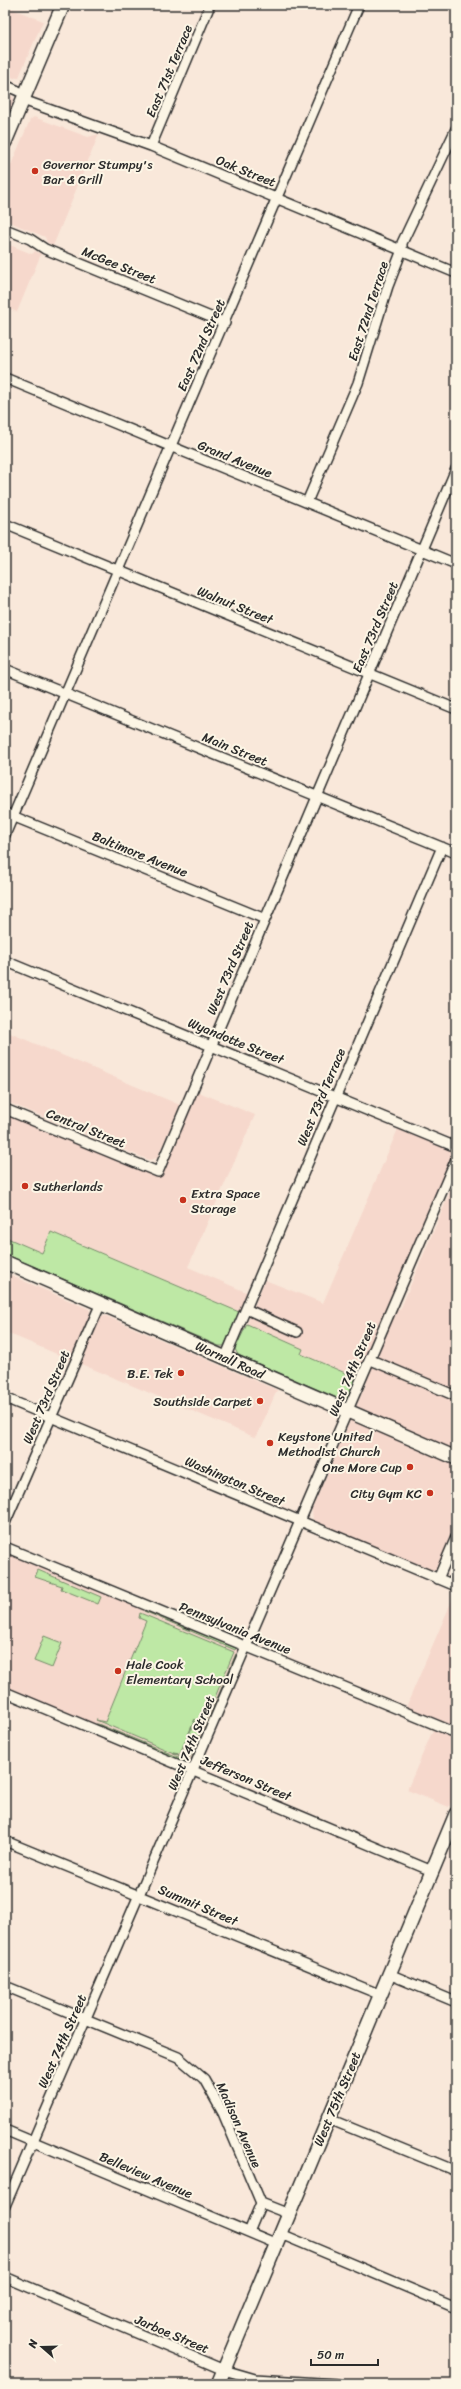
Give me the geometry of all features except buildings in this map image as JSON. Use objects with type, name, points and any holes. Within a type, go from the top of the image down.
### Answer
[{"type":"main road","points":[[5,142],[63,5]]},
{"type":"main road","name":"Wornall Road","points":[[5,1262],[456,1458]]},
{"type":"main road","name":"West 75th Street","points":[[218,2384],[432,1871],[453,1831],[456,1814]]},
{"type":"street","name":"East 71st Terrace","points":[[151,146],[210,5]]},
{"type":"street","name":"East 72nd Street","points":[[5,835],[9,815],[65,695],[170,446],[225,323],[359,5]]},
{"type":"street","name":"Oak Street","points":[[5,85],[24,97],[151,146],[456,273]]},
{"type":"street","name":"East 72nd Terrace","points":[[307,502],[358,383],[388,286],[402,250],[402,243],[456,129]]},
{"type":"street","name":"McGee Street","points":[[5,229],[30,239],[45,249],[225,323]]},
{"type":"street","name":"Grand Avenue","points":[[5,378],[456,564]]},
{"type":"street","name":"East 73rd Street","points":[[317,796],[456,469]]},
{"type":"street","name":"Walnut Street","points":[[5,524],[456,710]]},
{"type":"street","name":"Main Street","points":[[5,669],[65,695],[456,853]]},
{"type":"street","name":"West 73rd Street","points":[[158,1172],[317,796]]},
{"type":"street","name":"Baltimore Avenue","points":[[9,815],[265,919]]},
{"type":"street","name":"West 73rd Terrace","points":[[225,1358],[442,847]]},
{"type":"street","name":"Wyandotte Street","points":[[5,961],[212,1044],[456,1146]]},
{"type":"street","name":"Central Street","points":[[5,1109],[158,1172]]},
{"type":"street","name":"West 74th Street","points":[[5,2206],[371,1360],[456,1159]]},
{"type":"street","name":"West 73rd Street","points":[[5,1523],[100,1303]]},
{"type":"street","points":[[246,1309],[297,1332]]},
{"type":"street","points":[[371,1360],[456,1396]]},
{"type":"street","name":"Washington Street","points":[[5,1398],[456,1586]]},
{"type":"street","points":[[438,1579],[456,1538]]},
{"type":"street","name":"Pennsylvania Avenue","points":[[5,1547],[456,1733]]},
{"type":"street","name":"Jefferson Street","points":[[5,1692],[432,1871]]},
{"type":"street","name":"Summit Street","points":[[5,1841],[139,1894],[381,1995]]},
{"type":"street","points":[[389,1974],[456,2002]]},
{"type":"street","name":"Madison Avenue","points":[[5,1986],[178,2057],[204,2079],[223,2113],[261,2203]]},
{"type":"street","points":[[329,2119],[456,2171]]},
{"type":"street","name":"Belleview Avenue","points":[[5,2130],[249,2232],[279,2239],[456,2308]]},
{"type":"street","points":[[249,2232],[261,2203],[289,2214]]},
{"type":"street","name":"Jarboe Street","points":[[5,2277],[224,2370],[255,2379],[337,2384]]},
{"type":"shaded area","points":[[5,6],[43,21],[19,77],[14,78],[5,74]]},
{"type":"shaded area","points":[[5,93],[13,97],[14,101],[5,124]]},
{"type":"shaded area","points":[[34,117],[88,137],[99,134],[53,246],[47,242],[45,237],[5,220],[5,179],[30,120]]},
{"type":"shaded area","points":[[5,243],[32,254],[35,251],[41,254],[17,312],[10,309],[5,320]]},
{"type":"shaded area","points":[[5,1031],[180,1105],[157,1158],[149,1160],[5,1101]]},
{"type":"shaded area","points":[[196,1091],[255,1115],[188,1267],[248,1293],[239,1312],[52,1232],[42,1253],[5,1237],[5,1112],[159,1176]]},
{"type":"shaded area","points":[[398,1129],[450,1150],[453,1154],[388,1306],[400,1310],[456,1178],[456,1528],[454,1527],[436,1570],[433,1571],[313,1521],[312,1509],[367,1382],[301,1354],[303,1349],[247,1324],[265,1280],[323,1303]]},
{"type":"shaded area","points":[[5,1273],[89,1309],[91,1314],[71,1360],[5,1332]]},
{"type":"shaded area","points":[[106,1316],[277,1390],[257,1436],[254,1437],[81,1364],[98,1322],[101,1317]]},
{"type":"shaded area","name":"Hale Cook Elementary School","points":[[5,1552],[238,1650],[238,1654],[192,1763],[184,1763],[5,1687]]},
{"type":"shaded area","points":[[456,1591],[456,1727],[406,1707]]},
{"type":"shaded area","points":[[433,1730],[456,1739],[456,1791],[449,1807],[407,1790]]},
{"type":"green space","points":[[51,1232],[239,1312],[224,1346],[219,1346],[5,1254],[5,1237],[42,1253]]},
{"type":"green space","points":[[247,1324],[303,1349],[301,1354],[357,1378],[348,1398],[342,1400],[238,1355],[235,1349]]},
{"type":"green space","points":[[38,1570],[101,1597],[98,1604],[61,1589],[62,1586],[35,1577]]},
{"type":"green space","points":[[144,1611],[148,1612],[236,1648],[235,1650]]},
{"type":"green space","points":[[140,1613],[234,1652],[190,1757],[182,1754],[195,1719],[180,1753],[173,1752],[183,1757],[96,1720],[105,1722],[146,1621],[139,1618]]},
{"type":"green space","points":[[44,1636],[62,1643],[52,1668],[34,1661]]},
{"type":"green space","points":[[236,1654],[194,1760],[191,1760]]},
{"type":"green space","points":[[96,1724],[98,1724],[188,1761],[184,1763]]},
{"type":"place","name":"Governor Stumpy's Bar & Grill","points":[[35,171]]},
{"type":"place","name":"Sutherlands","points":[[25,1186]]},
{"type":"place","name":"Extra Space Storage","points":[[183,1200]]},
{"type":"place","name":"B.E. Tek","points":[[181,1373]]},
{"type":"place","name":"Southside Carpet","points":[[260,1401]]},
{"type":"place","name":"Keystone United Methodist Church","points":[[270,1443]]},
{"type":"place","name":"One More Cup","points":[[410,1467]]},
{"type":"place","name":"City Gym KC","points":[[430,1493]]},
{"type":"place","name":"Hale Cook Elementary School","points":[[118,1671]]}]
